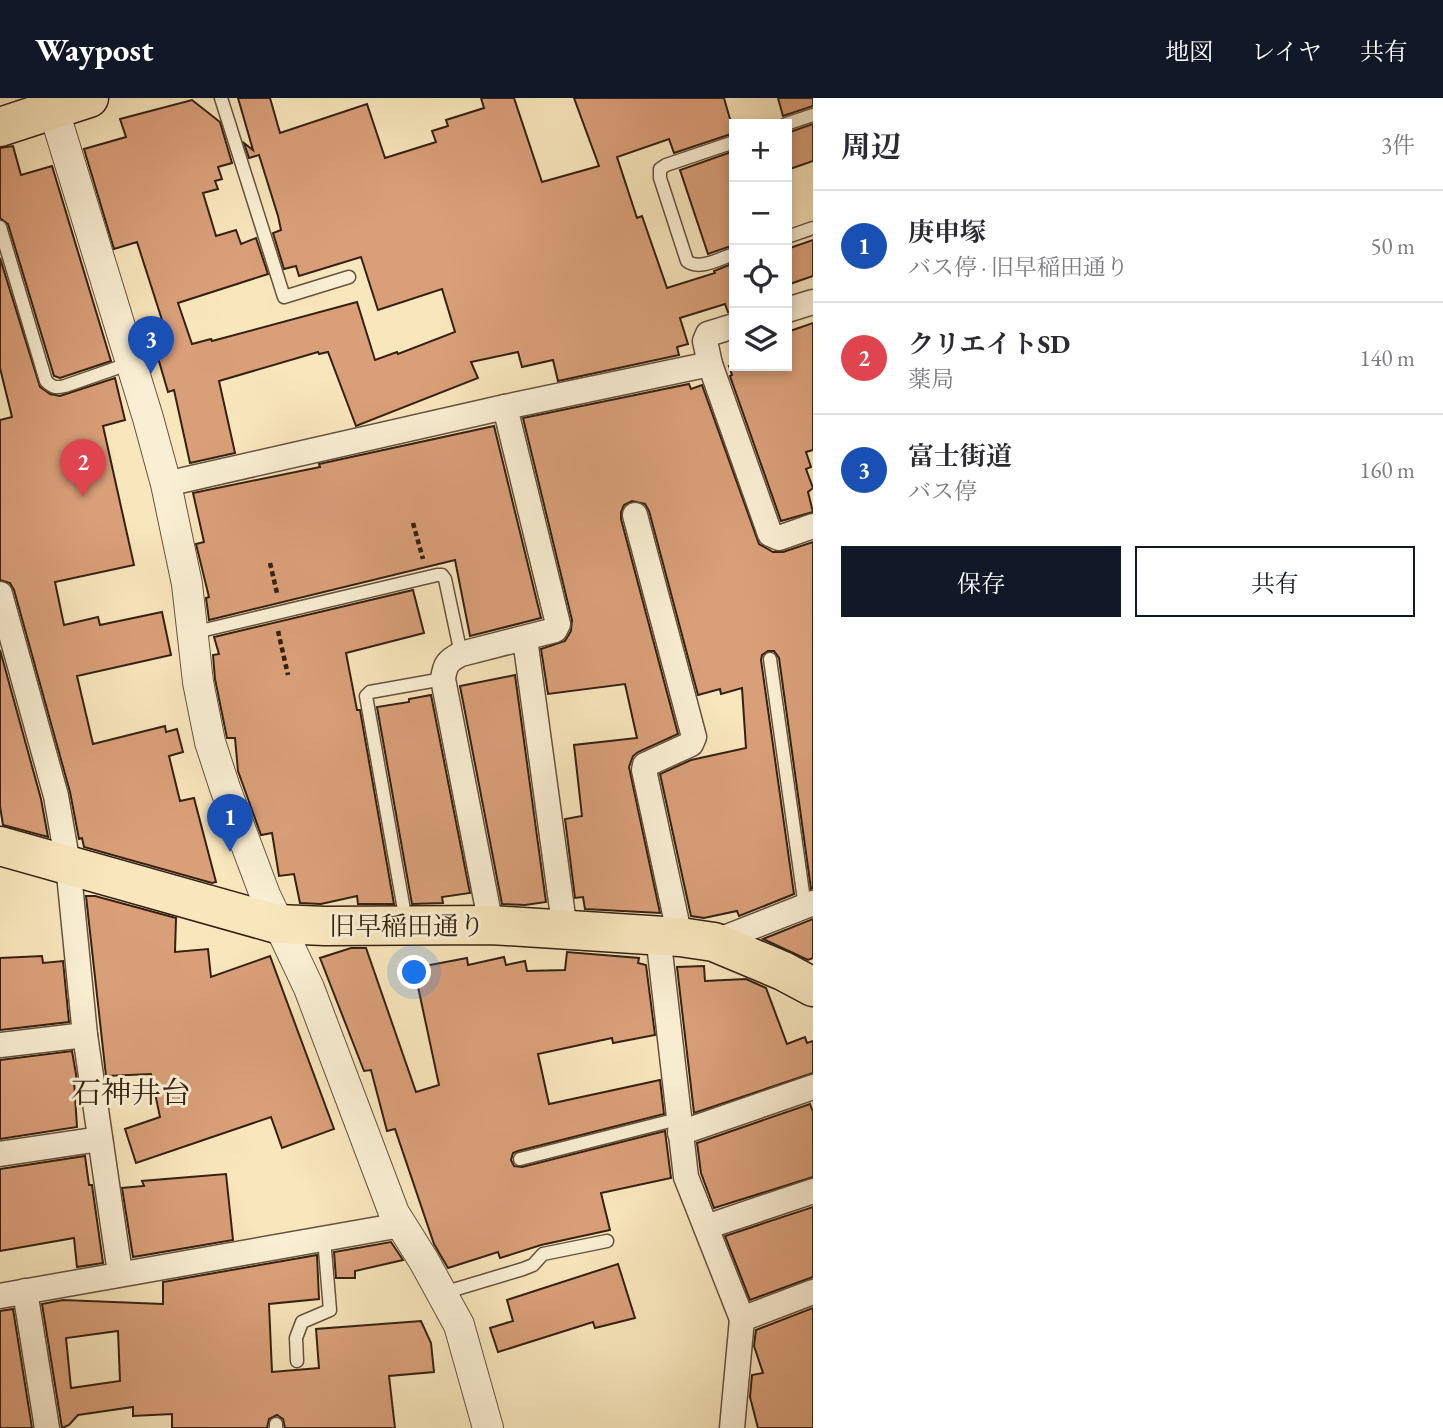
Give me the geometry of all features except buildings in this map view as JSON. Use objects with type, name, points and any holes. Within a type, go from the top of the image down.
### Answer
[{"type":"main road","points":[[0,127],[64,102]]},
{"type":"main road","name":"旧早稲田通り","points":[[0,846],[277,924],[491,925],[684,938],[783,971],[813,988]]},
{"type":"street","points":[[64,102],[131,363],[166,484],[187,584],[191,634],[210,742],[277,924],[309,988],[394,1213],[459,1325],[488,1428]]},
{"type":"street","points":[[792,308],[813,302]]},
{"type":"street","points":[[729,328],[705,337],[710,364],[770,534],[779,538],[813,526]]},
{"type":"street","points":[[166,484],[505,407],[710,364]]},
{"type":"street","points":[[491,925],[443,679],[446,663],[461,654],[555,630],[558,624],[505,407]]},
{"type":"street","points":[[635,515],[694,737],[691,744],[645,765],[644,770],[684,938],[679,1126],[686,1177],[742,1319],[732,1428]]},
{"type":"street","points":[[0,594],[56,796],[68,864],[85,1035],[120,1273]]},
{"type":"street","points":[[525,639],[565,931]]},
{"type":"street","points":[[684,938],[809,905]]},
{"type":"street","points":[[0,1045],[85,1035]]},
{"type":"street","points":[[679,1126],[813,1087]]},
{"type":"street","points":[[0,1154],[100,1139]]},
{"type":"street","points":[[706,1227],[813,1191]]},
{"type":"street","points":[[0,1296],[401,1225]]},
{"type":"street","points":[[25,1291],[47,1428]]},
{"type":"street","points":[[742,1319],[813,1292]]},
{"type":"lane","points":[[221,98],[284,297],[349,277]]},
{"type":"lane","points":[[792,122],[813,115]]},
{"type":"lane","points":[[729,144],[666,165],[660,169],[660,178],[687,261],[698,266],[729,256]]},
{"type":"lane","points":[[0,227],[46,381],[51,386],[65,386],[131,363]]},
{"type":"lane","points":[[792,235],[813,228]]},
{"type":"lane","points":[[191,634],[442,575],[461,654]]},
{"type":"lane","points":[[770,659],[809,905]]},
{"type":"lane","points":[[406,925],[366,696],[370,692],[443,679]]},
{"type":"lane","points":[[520,1159],[679,1126]]},
{"type":"lane","points":[[297,1361],[296,1338],[302,1322],[330,1310],[324,1238]]},
{"type":"lane","points":[[442,1293],[523,1269],[533,1265],[542,1254],[607,1241]]},
{"type":"path","points":[[413,523],[428,577]]},
{"type":"path","points":[[271,563],[288,675]]},
{"type":"place","name":"富士街道","points":[[151,374]]},
{"type":"place","name":"クリエイトSD","points":[[83,497]]},
{"type":"place","name":"庚申塚","points":[[230,852]]},
{"type":"district","name":"石神井台","points":[[131,1092]]}]
